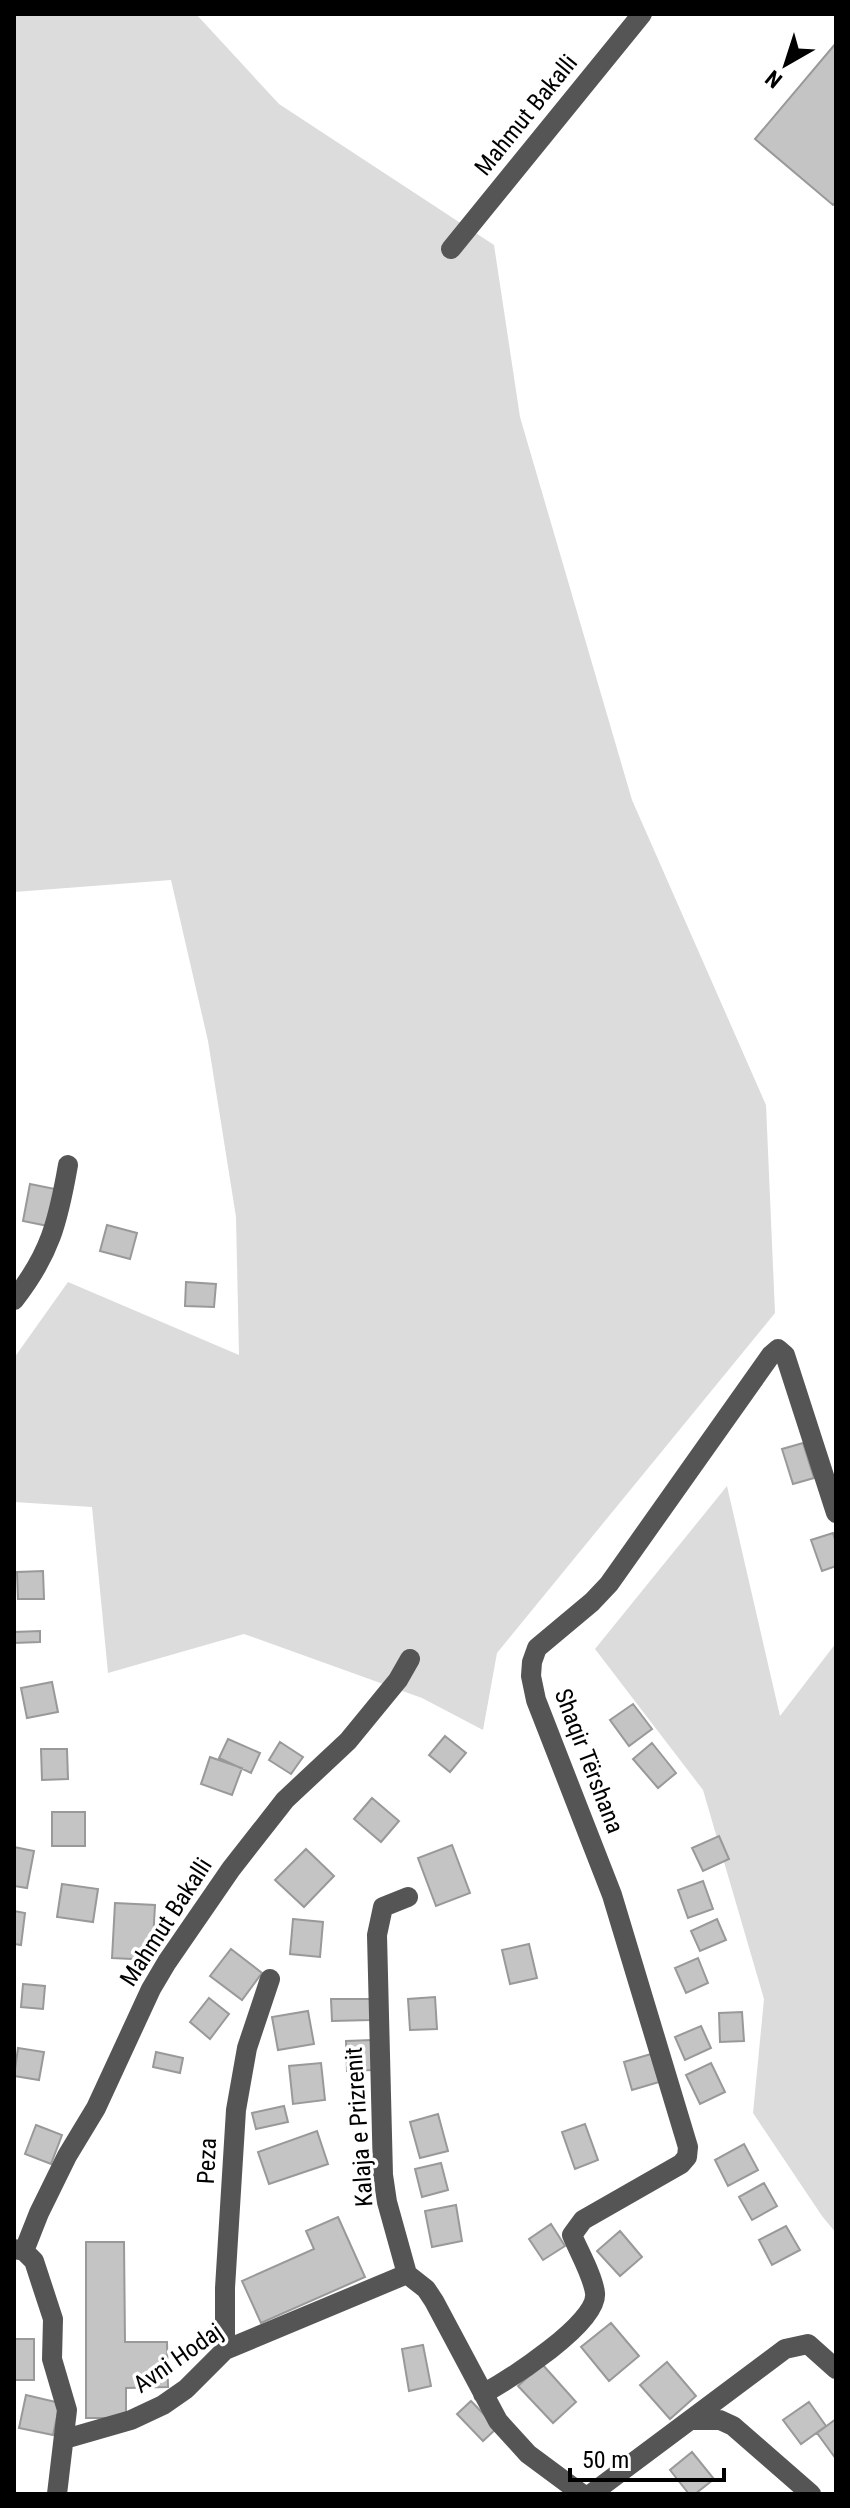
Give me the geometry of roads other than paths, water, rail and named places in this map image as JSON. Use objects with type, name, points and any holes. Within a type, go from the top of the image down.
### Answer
[{"type":"street","name":"Mahmut Bakalli","points":[[451,249],[642,14]]},
{"type":"street","points":[[14,1300],[52,1240],[68,1165]]},
{"type":"street","name":"Shaqir Tërshana","points":[[483,2394],[540,2358],[583,2319],[593,2305],[596,2295],[593,2283],[572,2235],[583,2220],[681,2164],[687,2157],[688,2147],[612,1895],[536,1700],[532,1662],[537,1648],[609,1584],[778,1349],[785,1355],[836,1513]]},
{"type":"street","name":"Mahmut Bakalli","points":[[19,2250],[67,2156],[96,2108],[134,2023],[167,1962],[231,1869],[285,1800],[348,1741],[398,1680],[410,1659]]},
{"type":"street","name":"Kalaja e Prizrenit","points":[[408,1897],[383,1907],[377,1935],[383,2175],[387,2202],[407,2274],[426,2289],[434,2301],[498,2421],[511,2439],[582,2494]]},
{"type":"street","name":"Peza","points":[[225,2350],[225,2288],[236,2110],[247,2048],[270,1979]]},
{"type":"street","points":[[19,2250],[34,2261],[53,2319],[52,2359],[67,2410],[57,2494]]},
{"type":"street","name":"Avni Hodaj","points":[[65,2439],[131,2420],[163,2405],[186,2389],[225,2350],[407,2274]]},
{"type":"street","points":[[591,2494],[763,2365],[797,2345],[808,2344],[836,2369]]},
{"type":"street","points":[[690,2420],[720,2420],[733,2426],[811,2494]]}]
